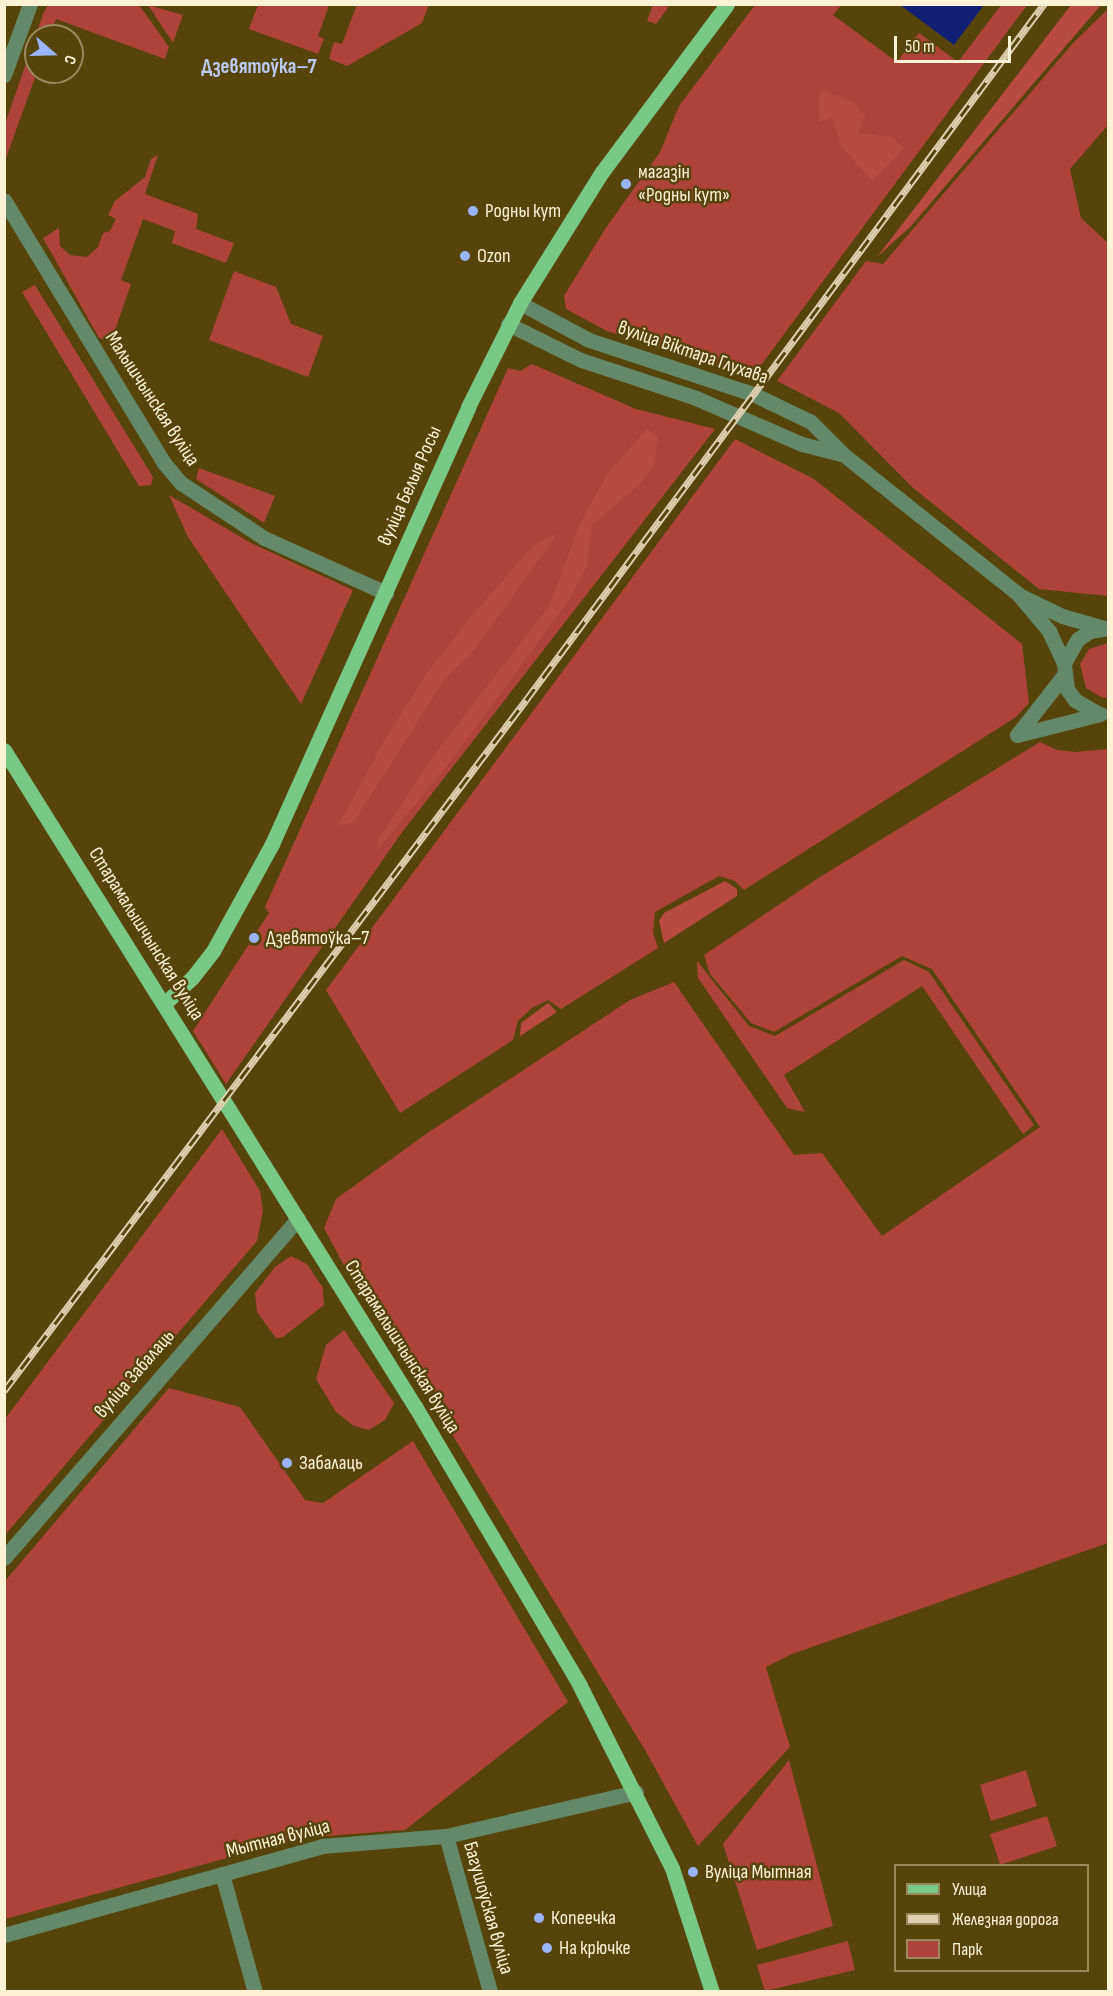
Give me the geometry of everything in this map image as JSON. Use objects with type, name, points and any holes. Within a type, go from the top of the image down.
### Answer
[{"type":"main road","name":"вуліца Белыя Росы","points":[[165,1003],[192,978],[242,903],[508,324],[602,172],[728,4]]},
{"type":"main road","name":"Старамалышчынская вуліца","points":[[4,750],[165,1003],[508,1560],[636,1792],[672,1868],[712,1992]]},
{"type":"street","points":[[4,75],[30,4]]},
{"type":"street","name":"Малышчынская вуліца","points":[[4,201],[164,463],[181,483],[264,538],[386,593]]},
{"type":"street","name":"вуліца Віктара Глухава","points":[[520,303],[589,340],[753,394],[811,422],[844,455],[1018,594],[1049,631],[1075,700],[1106,715]]},
{"type":"street","name":"вуліца Віктара Глухава","points":[[508,324],[581,360],[696,398],[802,444],[844,455]]},
{"type":"street","name":"вуліца Віктара Глухава","points":[[1018,594],[1062,616],[1106,628]]},
{"type":"street","points":[[1106,628],[1078,639],[1064,669],[1017,735],[1106,715]]},
{"type":"street","name":"вуліца Забалаць","points":[[4,1558],[298,1218]]},
{"type":"street","name":"Мытная вуліца","points":[[4,1935],[322,1846],[446,1836],[636,1792]]},
{"type":"street","name":"Багушоўская вуліца","points":[[446,1836],[490,1992]]},
{"type":"street","points":[[222,1874],[255,1992]]},
{"type":"green space","points":[[357,4],[429,5],[422,23],[347,66],[329,59],[334,42],[342,44]]},
{"type":"green space","points":[[48,5],[139,5],[169,47],[165,59],[84,29],[84,24],[70,24],[56,19],[54,24],[40,24]]},
{"type":"green space","points":[[148,5],[183,15],[173,43]]},
{"type":"green space","points":[[258,5],[329,5],[318,36],[324,39],[318,54],[249,29]]},
{"type":"green space","points":[[653,5],[670,5],[656,24],[647,21]]},
{"type":"green space","points":[[755,5],[841,5],[833,15],[897,62],[919,33],[958,62],[1001,5],[1027,5],[759,368],[749,374],[607,331],[566,309],[564,296],[605,229],[660,152],[679,106]]},
{"type":"green space","points":[[1108,9],[1108,125],[1070,169],[1081,218],[1108,243],[1108,596],[1039,589],[912,487],[839,413],[777,381],[866,261],[883,264],[1074,42]]},
{"type":"green space","points":[[24,69],[24,84],[33,84],[5,161],[5,124]]},
{"type":"green space","points":[[158,155],[145,194],[198,214],[196,229],[234,243],[226,263],[172,243],[175,231],[143,219],[121,280],[131,284],[111,342],[99,338],[43,238],[59,228],[60,246],[70,255],[87,257],[98,247],[103,233],[110,231],[116,219],[108,215],[115,201],[145,177],[151,159]]},
{"type":"green space","points":[[234,271],[276,287],[291,324],[323,336],[308,377],[209,340]]},
{"type":"green space","points":[[35,285],[153,477],[151,485],[139,486],[22,292]]},
{"type":"green space","points":[[532,364],[636,409],[715,429],[403,831],[226,1084],[193,1031],[269,913],[265,907],[508,368],[520,371]]},
{"type":"green space","points":[[735,439],[814,479],[1022,644],[1029,703],[1016,717],[744,890],[735,881],[719,876],[655,912],[653,932],[658,948],[561,1009],[548,1000],[532,1008],[518,1021],[513,1040],[400,1113],[326,990]]},
{"type":"green space","points":[[199,468],[275,496],[264,523],[196,479]]},
{"type":"green space","points":[[169,495],[251,543],[353,590],[301,704],[188,537]]},
{"type":"green space","points":[[1108,643],[1108,698],[1101,697],[1086,688],[1080,664],[1089,649]]},
{"type":"green space","points":[[1040,742],[1057,750],[1075,752],[1108,749],[1108,1543],[792,1654],[766,1667],[790,1747],[698,1846],[645,1750],[422,1385],[349,1275],[324,1228],[336,1199],[426,1134],[630,1000],[674,982],[794,1155],[822,1153],[882,1236],[1040,1127],[932,969],[902,956],[774,1032],[751,1023],[710,974],[704,955],[820,877]]},
{"type":"green space","points":[[904,960],[929,972],[1034,1125],[1023,1134],[922,986],[784,1075],[805,1112],[787,1108],[698,978],[697,961],[749,1026],[775,1036]]},
{"type":"green space","points":[[222,1129],[260,1191],[263,1211],[257,1241],[5,1535],[5,1419]]},
{"type":"green space","points":[[291,1256],[307,1264],[323,1288],[324,1305],[283,1337],[276,1338],[257,1312],[255,1293],[275,1267]]},
{"type":"green space","points":[[344,1330],[394,1403],[385,1420],[369,1430],[354,1426],[336,1412],[316,1379],[326,1345]]},
{"type":"green space","points":[[169,1388],[240,1407],[305,1500],[323,1503],[413,1441],[568,1702],[405,1830],[300,1838],[5,1919],[5,1581]]},
{"type":"green space","points":[[789,1760],[833,1926],[757,1950],[723,1844]]},
{"type":"green space","points":[[1026,1770],[1037,1806],[991,1821],[980,1785]]},
{"type":"green space","points":[[1047,1816],[1057,1846],[1000,1864],[990,1834]]},
{"type":"green space","points":[[848,1941],[855,1970],[765,1991],[757,1965]]},
{"type":"shaded area","points":[[900,5],[984,5],[954,45]]},
{"type":"shaded area","points":[[1071,5],[1101,5],[911,226],[877,257]]},
{"type":"shaded area","points":[[820,90],[853,102],[865,115],[858,133],[892,137],[904,149],[872,181],[841,146],[832,117],[819,122]]},
{"type":"shaded area","points":[[647,429],[658,437],[654,465],[640,484],[592,525],[587,566],[567,603],[451,761],[376,852],[379,839],[431,759],[549,606],[581,522],[608,473]]},
{"type":"shaded area","points":[[558,533],[472,653],[444,680],[354,822],[338,826],[383,743],[427,673],[474,613],[534,545]]},
{"type":"shaded area","points":[[725,881],[737,889],[737,896],[664,943],[659,921],[664,913]]},
{"type":"shaded area","points":[[548,1003],[557,1012],[520,1036],[521,1023]]},
{"type":"railway","points":[[4,1391],[526,700],[1044,4]]},
{"type":"place","name":"магазін «Родны кут»","points":[[626,184]]},
{"type":"place","name":"Родны кут","points":[[473,211]]},
{"type":"place","name":"Ozon","points":[[465,256]]},
{"type":"place","name":"Дзевятоўка–7","points":[[254,938]]},
{"type":"place","name":"Забалаць","points":[[287,1463]]},
{"type":"place","name":"Вуліца Мытная","points":[[693,1872]]},
{"type":"place","name":"Копеечка","points":[[539,1918]]},
{"type":"place","name":"На крючке","points":[[547,1948]]},
{"type":"district","name":"Дзевятоўка–7","points":[[259,67]]}]
